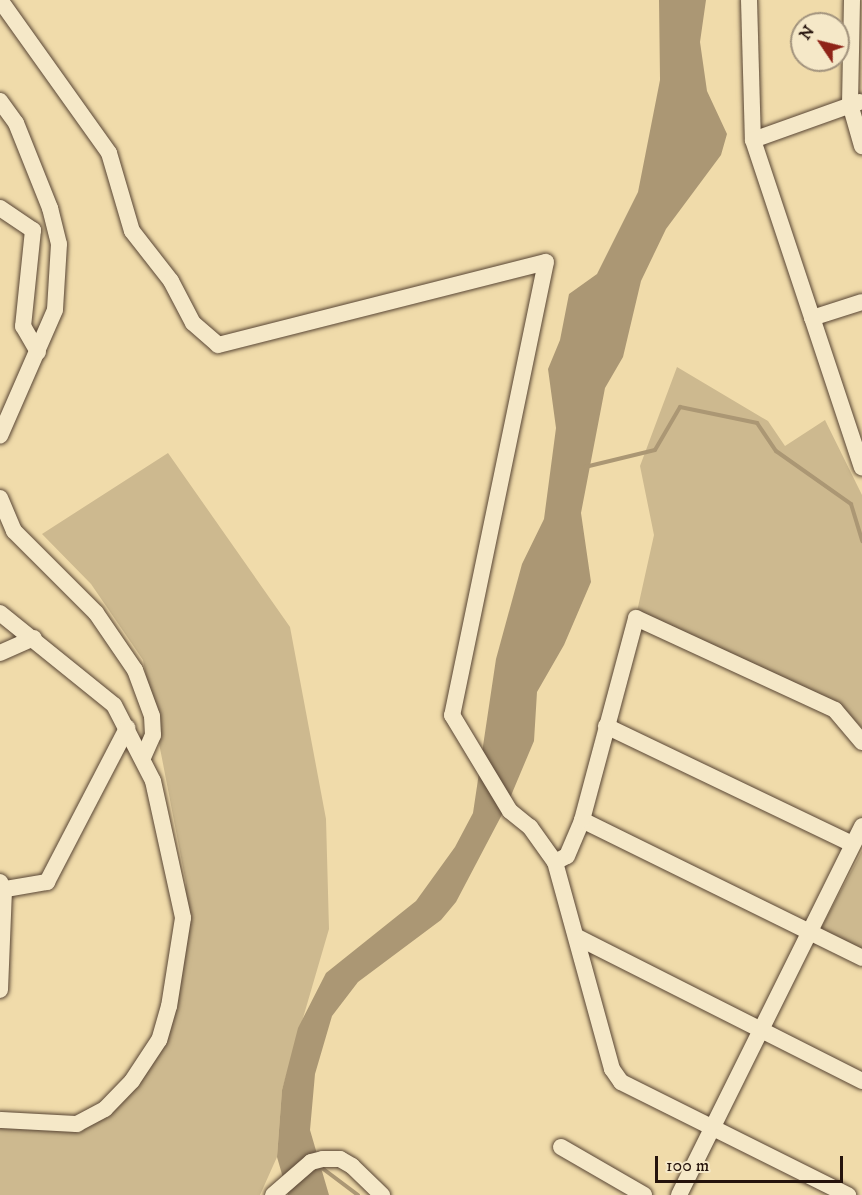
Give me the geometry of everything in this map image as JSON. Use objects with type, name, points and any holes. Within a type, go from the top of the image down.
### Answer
[{"type":"street","points":[[0,0],[109,153],[132,231],[171,281],[193,323],[218,345],[546,262],[452,715],[510,811],[530,827],[555,862],[579,938],[612,1069],[621,1082],[714,1126],[848,1195]]},
{"type":"street","points":[[749,0],[753,140],[862,467]]},
{"type":"street","points":[[852,0],[856,102],[862,146]]},
{"type":"street","points":[[753,140],[856,102]]},
{"type":"street","points":[[0,436],[10,405],[38,352],[54,310],[58,244],[50,208],[3,114]]},
{"type":"street","points":[[0,208],[33,230],[23,326],[38,352]]},
{"type":"street","points":[[812,318],[862,302]]},
{"type":"street","points":[[0,498],[14,531]]},
{"type":"street","points":[[0,520],[14,531],[96,613],[135,670],[152,716],[153,735],[143,757]]},
{"type":"street","points":[[0,613],[34,638],[114,705],[143,757],[163,816],[183,918],[169,1006],[159,1040],[132,1081],[105,1109],[77,1124],[0,1120]]},
{"type":"street","points":[[555,862],[567,856],[582,820],[636,618],[835,711],[862,742]]},
{"type":"street","points":[[0,653],[34,638]]},
{"type":"street","points":[[606,726],[852,844]]},
{"type":"street","points":[[0,990],[1,887],[47,882],[127,728]]},
{"type":"street","points":[[582,820],[808,929],[862,958]]},
{"type":"street","points":[[679,1195],[765,1029],[808,929],[862,826]]},
{"type":"street","points":[[579,938],[765,1029],[862,1081]]},
{"type":"street","points":[[561,1147],[644,1195]]},
{"type":"street","points":[[273,1195],[310,1161],[340,1159],[352,1166],[382,1195]]},
{"type":"shaded area","points":[[659,0],[706,0],[700,42],[707,91],[727,134],[721,155],[666,229],[641,281],[623,357],[605,388],[581,513],[591,582],[564,645],[537,692],[534,741],[507,805],[456,902],[441,920],[358,982],[332,1016],[315,1074],[310,1130],[329,1195],[288,1195],[277,1157],[282,1090],[298,1028],[326,973],[416,901],[455,847],[473,813],[496,659],[522,564],[544,519],[556,428],[548,369],[560,340],[569,294],[597,274],[638,192],[660,80]]},
{"type":"shaded area","points":[[677,367],[768,421],[785,446],[825,420],[862,495],[862,728],[838,702],[636,616],[654,535],[640,466]]},
{"type":"shaded area","points":[[168,453],[290,627],[326,819],[329,929],[282,1090],[277,1157],[260,1195],[0,1195],[0,1119],[96,1117],[138,1077],[177,1001],[186,883],[143,660],[91,584],[42,534]]},
{"type":"shaded area","points":[[862,851],[862,950],[821,928]]},
{"type":"waterway","points":[[585,467],[655,450],[680,407],[757,423],[776,451],[851,504],[862,541]]},
{"type":"waterway","points":[[318,1165],[358,1195]]}]
